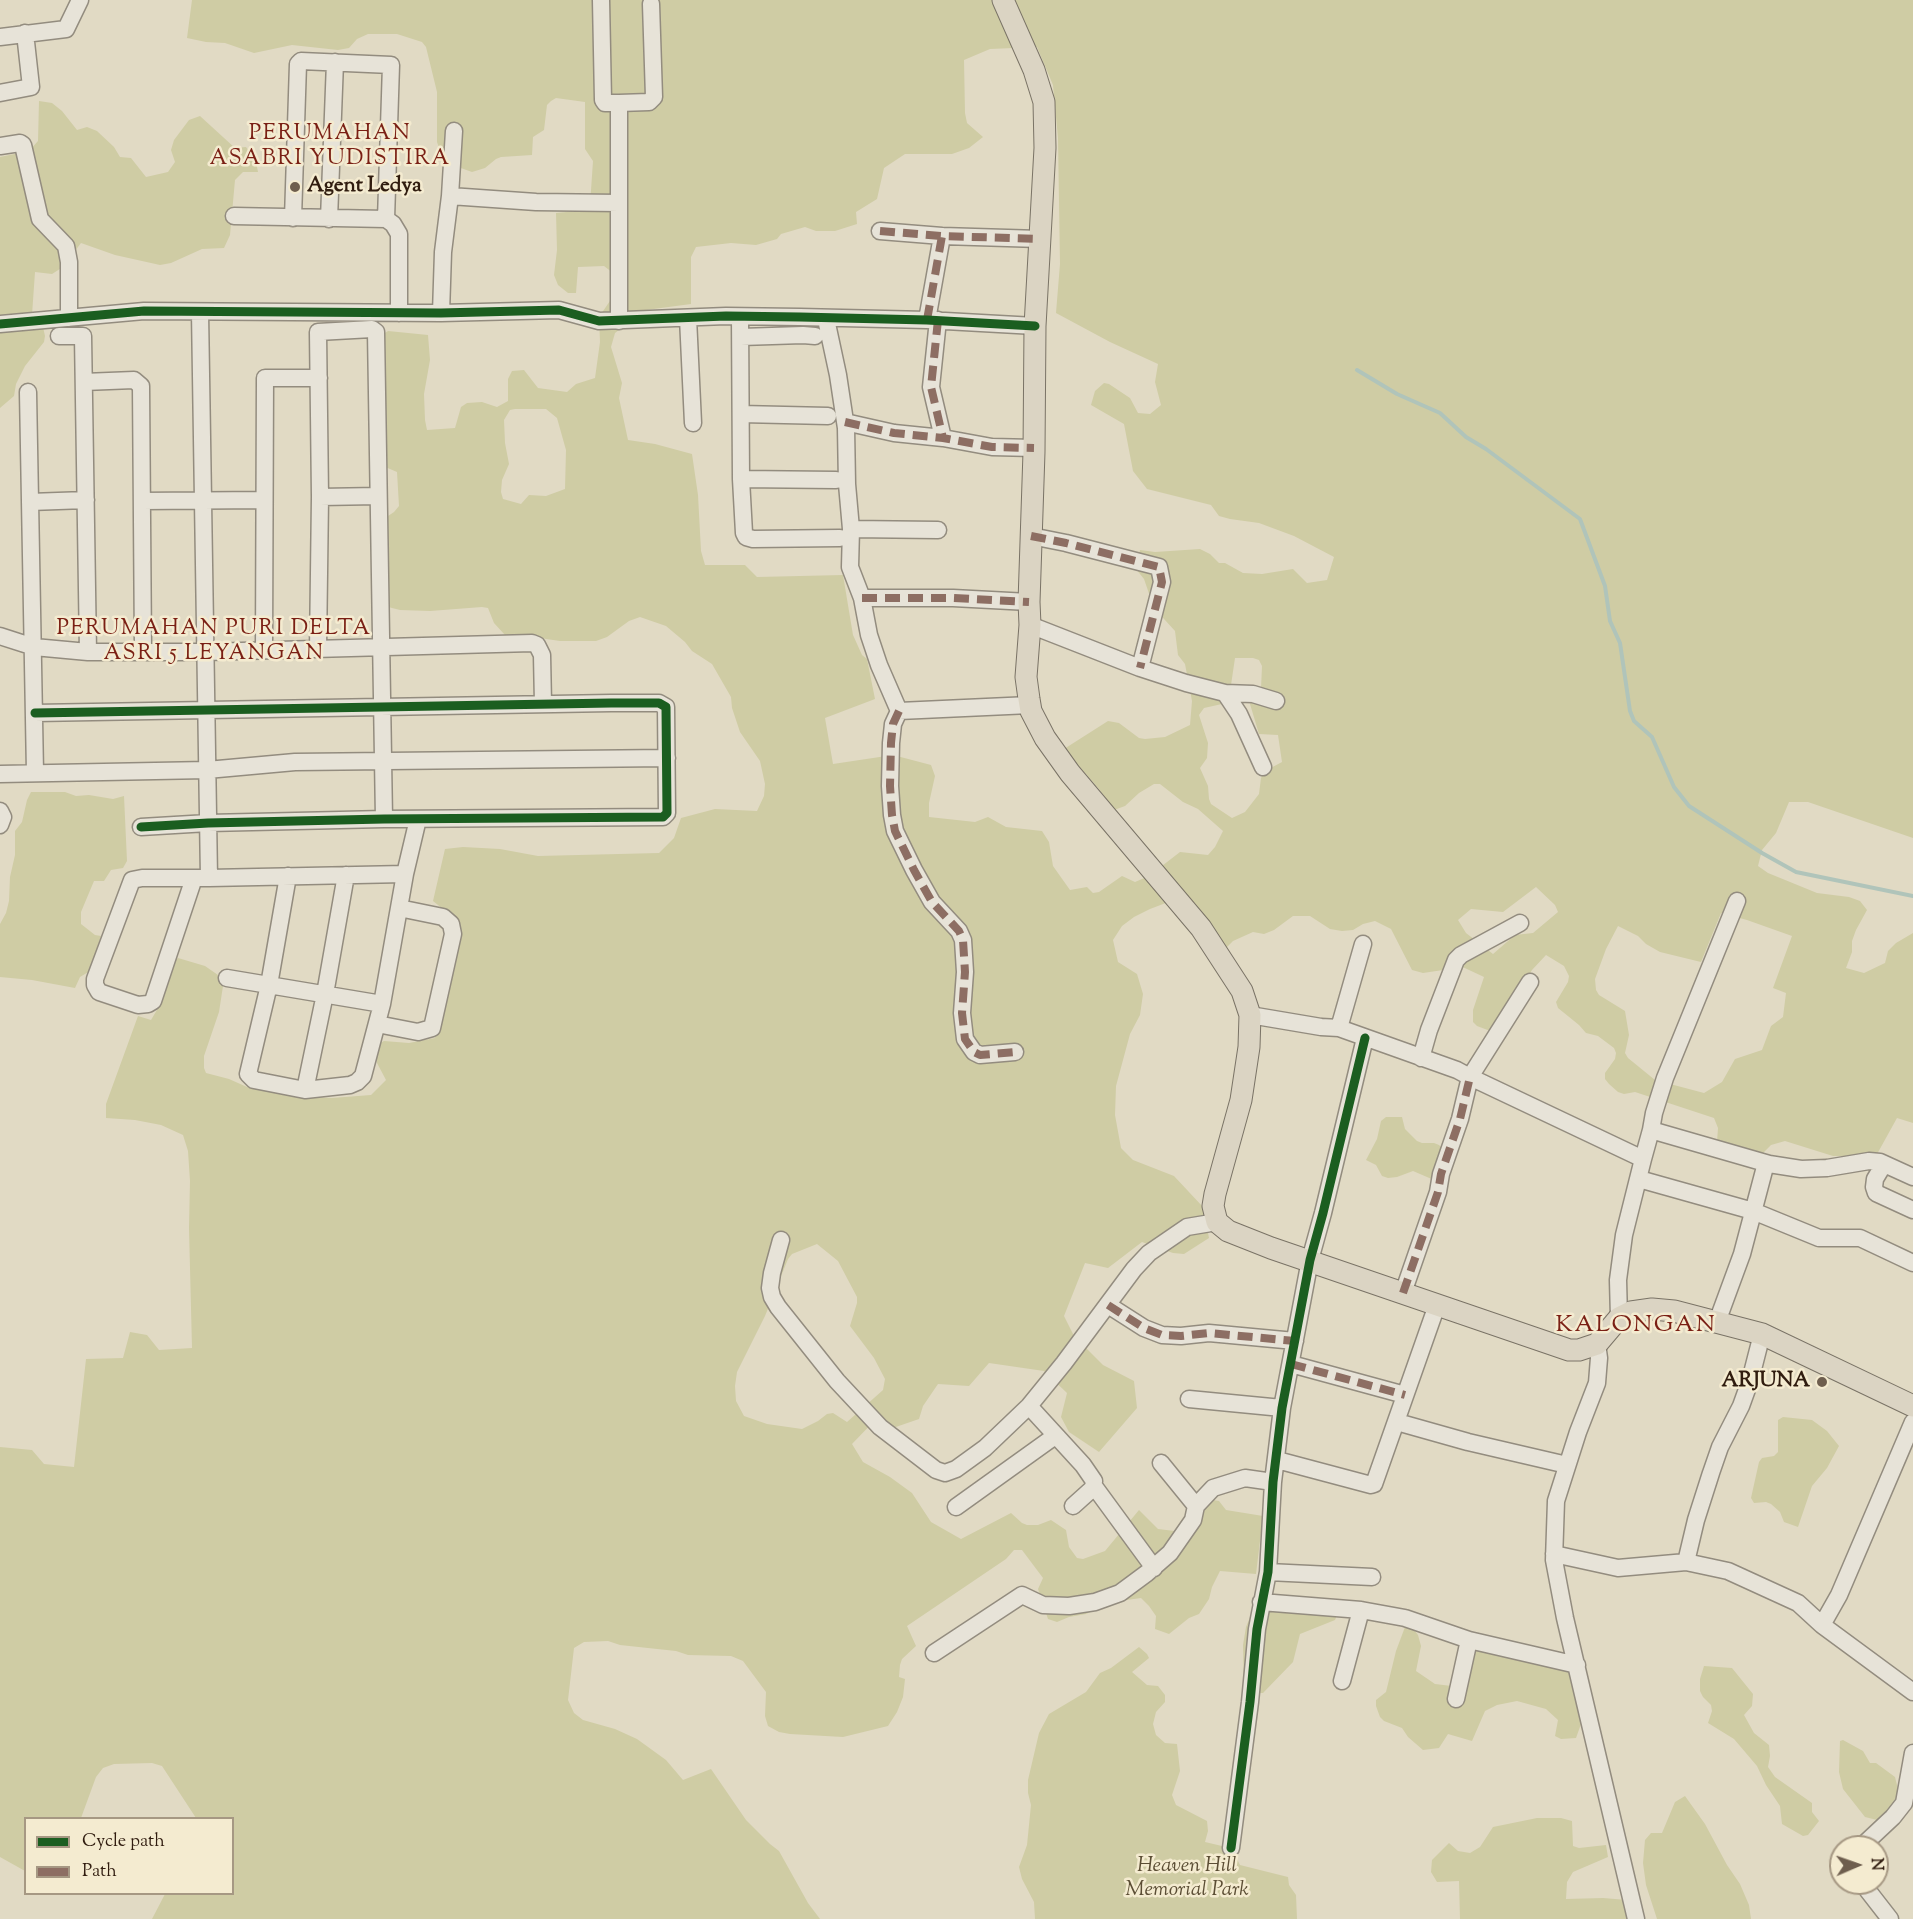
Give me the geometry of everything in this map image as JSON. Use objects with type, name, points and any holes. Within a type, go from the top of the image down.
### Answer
[{"type":"main road","points":[[1004,0],[1034,70],[1044,102],[1045,148],[1035,326],[1030,625],[1026,677],[1030,705],[1045,738],[1070,773],[1201,928],[1242,991],[1250,1015],[1249,1047],[1240,1100],[1215,1194],[1213,1206],[1217,1221],[1228,1231],[1271,1248],[1569,1350],[1579,1350],[1596,1344],[1619,1318],[1630,1312],[1674,1311],[1762,1334],[1913,1406]]},
{"type":"street","points":[[0,37],[66,29],[80,0]]},
{"type":"street","points":[[601,0],[603,100],[605,103],[649,102],[654,98],[651,4]]},
{"type":"street","points":[[0,93],[31,87],[25,33]]},
{"type":"street","points":[[292,218],[298,62],[335,62],[391,65],[386,219]]},
{"type":"street","points":[[329,219],[335,62]]},
{"type":"street","points":[[619,103],[620,321]]},
{"type":"street","points":[[441,313],[443,252],[450,196],[454,131]]},
{"type":"street","points":[[0,146],[20,143],[23,145],[40,219],[66,246],[69,262],[69,318]]},
{"type":"street","points":[[450,196],[536,202],[619,203]]},
{"type":"street","points":[[234,216],[386,219],[396,229],[400,242],[399,313]]},
{"type":"street","points":[[880,231],[942,236],[1040,239]]},
{"type":"street","points":[[942,236],[933,320],[931,387],[943,438]]},
{"type":"street","points":[[0,324],[123,312],[441,313],[559,310],[599,321],[800,317],[933,320],[1035,326]]},
{"type":"street","points":[[200,312],[208,822],[201,878],[153,1001],[138,1005],[99,992],[96,988],[95,979],[132,880],[142,878],[201,878],[405,874]]},
{"type":"street","points":[[740,317],[741,479],[746,537],[753,540],[845,533],[938,530]]},
{"type":"street","points":[[688,318],[693,423]]},
{"type":"street","points":[[826,319],[845,422],[847,483],[845,533],[850,567],[862,598],[869,635],[879,665],[899,711],[893,724],[891,743],[890,786],[894,823],[902,848],[932,902],[955,926],[963,940],[964,1039],[974,1052],[980,1055],[1015,1052]]},
{"type":"street","points":[[318,649],[320,497],[318,332],[366,328],[376,332],[384,819]]},
{"type":"street","points":[[59,336],[83,336],[88,652]]},
{"type":"street","points":[[741,337],[815,336]]},
{"type":"street","points":[[264,649],[265,378],[319,378]]},
{"type":"street","points":[[84,382],[134,380],[141,386],[143,651]]},
{"type":"street","points":[[28,392],[35,773]]},
{"type":"street","points":[[741,414],[828,416]]},
{"type":"street","points":[[845,422],[894,433],[943,438],[992,447],[1034,448]]},
{"type":"street","points":[[741,479],[836,480]]},
{"type":"street","points":[[320,497],[378,496]]},
{"type":"street","points":[[30,502],[86,500]]},
{"type":"street","points":[[142,501],[264,500]]},
{"type":"street","points":[[1031,536],[1159,567],[1162,582],[1140,668]]},
{"type":"street","points":[[862,598],[953,598],[1029,602]]},
{"type":"street","points":[[1030,625],[1140,668],[1186,683],[1225,693],[1253,694],[1276,701]]},
{"type":"street","points":[[0,636],[34,647],[88,652],[205,652],[532,643],[537,645],[542,655],[543,704]]},
{"type":"street","points":[[1225,693],[1239,714],[1263,767]]},
{"type":"street","points":[[35,713],[543,704],[659,703],[666,707],[668,813],[663,817],[208,822],[141,826]]},
{"type":"street","points":[[899,711],[1030,705]]},
{"type":"street","points":[[0,774],[207,770],[295,762],[667,758]]},
{"type":"street","points":[[0,811],[3,817],[0,825]]},
{"type":"street","points":[[288,876],[269,985],[248,1074],[254,1080],[305,1090],[357,1082],[363,1076],[382,1004],[405,874],[418,819]]},
{"type":"street","points":[[305,1090],[326,994],[346,875]]},
{"type":"street","points":[[1619,1318],[1618,1280],[1624,1235],[1654,1113],[1665,1078],[1737,901]]},
{"type":"street","points":[[377,1024],[418,1032],[432,1028],[453,934],[451,924],[443,917],[399,908]]},
{"type":"street","points":[[1422,1058],[1429,1030],[1456,960],[1461,955],[1520,923]]},
{"type":"street","points":[[1339,1028],[1363,944]]},
{"type":"street","points":[[227,978],[382,1004]]},
{"type":"street","points":[[1403,1293],[1438,1192],[1441,1174],[1460,1119],[1470,1077],[1530,982]]},
{"type":"street","points":[[1250,1015],[1339,1028],[1422,1058],[1470,1077],[1643,1159]]},
{"type":"street","points":[[1231,1848],[1257,1629],[1268,1572],[1273,1482],[1282,1408],[1310,1260],[1365,1038]]},
{"type":"street","points":[[1651,1130],[1766,1163],[1801,1169],[1827,1168],[1869,1161],[1884,1164],[1913,1177]]},
{"type":"street","points":[[1717,1322],[1742,1254],[1766,1163]]},
{"type":"street","points":[[1884,1164],[1875,1179],[1876,1193],[1913,1210]]},
{"type":"street","points":[[1639,1179],[1753,1211],[1819,1238],[1860,1238],[1913,1263]]},
{"type":"street","points":[[781,1240],[770,1288],[778,1307],[856,1404],[880,1427],[936,1470],[945,1473],[956,1469],[985,1448],[1029,1406],[1134,1269],[1149,1253],[1187,1227],[1217,1221]]},
{"type":"street","points":[[1108,1305],[1144,1328],[1162,1335],[1181,1336],[1209,1333],[1295,1341]]},
{"type":"street","points":[[1277,1460],[1374,1484],[1437,1305]]},
{"type":"street","points":[[1686,1562],[1711,1473],[1720,1447],[1741,1406],[1762,1334]]},
{"type":"street","points":[[1596,1344],[1599,1358],[1598,1383],[1556,1502],[1554,1554],[1565,1618],[1636,1919]]},
{"type":"street","points":[[1291,1364],[1405,1395]]},
{"type":"street","points":[[1189,1399],[1282,1408]]},
{"type":"street","points":[[1029,1406],[1083,1466],[1094,1481],[1094,1486],[1154,1568]]},
{"type":"street","points":[[1396,1422],[1468,1442],[1568,1465]]},
{"type":"street","points":[[1822,1625],[1839,1595],[1913,1422]]},
{"type":"street","points":[[956,1507],[1055,1436]]},
{"type":"street","points":[[1161,1463],[1196,1506]]},
{"type":"street","points":[[934,1653],[1022,1595],[1043,1605],[1068,1606],[1095,1602],[1120,1593],[1170,1553],[1193,1520],[1196,1506],[1213,1488],[1245,1478],[1273,1482]]},
{"type":"street","points":[[1073,1506],[1094,1486]]},
{"type":"street","points":[[1554,1554],[1618,1568],[1686,1562],[1728,1570],[1798,1603],[1822,1625],[1913,1692]]},
{"type":"street","points":[[1268,1572],[1372,1577]]},
{"type":"street","points":[[1262,1602],[1361,1610],[1405,1618],[1469,1640],[1577,1665]]},
{"type":"street","points":[[1342,1681],[1361,1610]]},
{"type":"street","points":[[1456,1699],[1469,1640]]},
{"type":"street","points":[[1873,1835],[1904,1803],[1913,1753]]},
{"type":"street","points":[[1871,1895],[1890,1919]]},
{"type":"green space","points":[[192,0],[1913,0],[1913,838],[1808,802],[1789,802],[1776,833],[1762,850],[1758,866],[1768,873],[1817,893],[1849,897],[1860,901],[1867,910],[1852,941],[1852,952],[1846,968],[1864,973],[1885,963],[1888,951],[1896,943],[1913,933],[1913,1123],[1897,1118],[1876,1156],[1833,1156],[1785,1141],[1771,1145],[1762,1154],[1717,1142],[1718,1128],[1714,1118],[1635,1092],[1624,1094],[1609,1084],[1605,1079],[1605,1073],[1615,1059],[1614,1048],[1598,1036],[1586,1033],[1558,1008],[1556,1002],[1569,976],[1564,966],[1546,955],[1532,970],[1493,1032],[1473,1022],[1473,1010],[1484,977],[1452,962],[1443,970],[1423,973],[1412,970],[1391,929],[1375,921],[1353,930],[1342,931],[1330,929],[1310,916],[1293,916],[1274,930],[1264,934],[1253,932],[1233,941],[1222,952],[1171,901],[1150,909],[1122,926],[1113,940],[1118,962],[1137,974],[1143,994],[1140,1015],[1130,1034],[1116,1086],[1115,1115],[1121,1148],[1133,1160],[1174,1176],[1203,1207],[1209,1238],[1184,1254],[1173,1253],[1142,1242],[1108,1268],[1085,1263],[1064,1316],[1074,1336],[1103,1365],[1134,1381],[1137,1408],[1099,1452],[1069,1432],[1061,1417],[1067,1393],[1044,1371],[989,1363],[969,1386],[938,1384],[923,1406],[919,1419],[887,1430],[880,1415],[852,1444],[863,1462],[912,1493],[931,1522],[961,1539],[1011,1513],[1027,1525],[1038,1525],[1051,1520],[1066,1530],[1069,1547],[1077,1558],[1083,1559],[1105,1551],[1139,1510],[1158,1529],[1191,1533],[1204,1509],[1213,1500],[1219,1501],[1226,1510],[1263,1516],[1256,1574],[1220,1571],[1209,1599],[1199,1614],[1189,1618],[1169,1634],[1155,1629],[1156,1616],[1141,1598],[1112,1602],[1086,1614],[1057,1622],[1048,1619],[1038,1589],[1043,1578],[1022,1550],[1014,1550],[1006,1559],[907,1626],[916,1646],[902,1659],[900,1665],[899,1677],[905,1679],[903,1697],[897,1712],[888,1726],[843,1737],[790,1734],[779,1732],[768,1726],[765,1716],[766,1692],[743,1661],[731,1656],[688,1655],[676,1651],[620,1645],[608,1641],[584,1642],[574,1648],[568,1700],[574,1713],[583,1720],[615,1729],[637,1739],[666,1760],[683,1780],[711,1769],[746,1820],[779,1851],[808,1903],[820,1919],[152,1919],[164,1895],[234,1895],[234,1817],[195,1817],[162,1766],[152,1763],[114,1764],[103,1768],[96,1777],[81,1817],[24,1817],[24,1870],[0,1857],[0,1447],[32,1450],[44,1464],[74,1467],[86,1359],[123,1358],[130,1332],[147,1335],[159,1350],[192,1348],[190,1181],[188,1151],[183,1135],[161,1125],[106,1118],[106,1104],[138,1016],[151,1020],[161,1003],[174,961],[178,958],[205,966],[218,975],[223,986],[219,1012],[204,1056],[206,1073],[247,1087],[294,1096],[332,1098],[371,1095],[386,1080],[377,1063],[375,1049],[378,1044],[384,1041],[409,1043],[435,1038],[460,929],[453,917],[433,901],[445,849],[463,847],[500,849],[538,856],[659,853],[674,838],[681,818],[715,809],[757,811],[764,796],[765,784],[760,761],[740,732],[731,697],[712,664],[692,651],[666,626],[640,617],[596,641],[560,641],[505,635],[494,623],[488,608],[430,611],[400,610],[384,606],[385,518],[399,506],[397,472],[383,466],[382,335],[388,331],[428,335],[430,360],[424,394],[427,430],[455,428],[461,407],[467,403],[482,402],[497,407],[508,401],[508,379],[512,371],[524,370],[538,388],[567,392],[576,384],[595,378],[600,342],[599,317],[612,298],[613,273],[604,266],[578,267],[576,293],[568,293],[558,285],[554,275],[557,250],[556,213],[587,210],[590,205],[593,161],[585,149],[585,102],[556,98],[551,101],[547,105],[544,130],[533,137],[532,155],[501,157],[485,168],[472,172],[444,162],[437,142],[437,92],[426,47],[422,42],[397,34],[368,34],[357,39],[349,48],[338,50],[292,45],[254,53],[225,43],[187,38]],"holes":[[[1037,47],[1053,85],[1058,138],[1060,264],[1056,313],[1158,364],[1155,382],[1161,405],[1150,414],[1138,413],[1130,398],[1104,383],[1095,391],[1091,405],[1124,424],[1133,471],[1147,489],[1211,505],[1219,516],[1259,523],[1294,536],[1334,557],[1327,580],[1307,583],[1293,569],[1262,574],[1243,573],[1225,563],[1219,563],[1210,554],[1200,549],[1155,552],[1140,550],[1136,569],[1144,579],[1154,608],[1175,631],[1178,655],[1185,664],[1192,701],[1190,725],[1165,737],[1145,739],[1139,738],[1119,723],[1108,721],[1064,749],[1114,810],[1125,806],[1139,793],[1154,784],[1160,784],[1183,802],[1198,809],[1223,831],[1208,855],[1180,852],[1149,876],[1135,882],[1122,876],[1099,892],[1093,893],[1087,887],[1070,890],[1053,866],[1049,842],[1042,831],[1006,827],[988,817],[975,822],[929,817],[929,803],[935,776],[931,765],[893,755],[833,764],[825,718],[875,699],[867,659],[862,655],[853,635],[843,575],[757,577],[745,565],[705,565],[701,551],[698,495],[692,454],[655,444],[628,440],[619,398],[622,383],[611,347],[615,333],[624,326],[631,312],[691,304],[691,257],[696,247],[731,243],[756,245],[805,227],[816,231],[835,231],[857,224],[856,212],[877,199],[884,168],[905,154],[952,154],[969,148],[983,137],[967,123],[964,60],[990,49]],[[546,409],[557,418],[566,450],[565,489],[546,496],[529,495],[521,504],[503,499],[501,492],[502,480],[509,464],[504,420],[510,410]],[[1235,658],[1259,660],[1262,666],[1261,689],[1250,704],[1259,734],[1278,735],[1282,762],[1265,771],[1261,778],[1259,794],[1245,812],[1232,818],[1211,804],[1209,799],[1208,786],[1200,768],[1207,758],[1208,743],[1199,715],[1204,708],[1222,704],[1231,685]],[[1536,887],[1555,905],[1558,912],[1533,933],[1515,935],[1493,954],[1466,933],[1458,920],[1471,909],[1503,912]],[[1721,913],[1792,936],[1773,988],[1786,993],[1783,1017],[1771,1026],[1762,1050],[1735,1059],[1722,1082],[1704,1093],[1655,1080],[1628,1058],[1625,1053],[1629,1035],[1625,1011],[1599,995],[1595,979],[1606,949],[1618,926],[1638,936],[1660,952],[1701,962]],[[817,1244],[838,1261],[857,1297],[850,1326],[874,1358],[885,1379],[883,1390],[847,1422],[833,1413],[827,1414],[802,1429],[767,1424],[744,1416],[736,1401],[737,1372],[792,1254]]]},
{"type":"green space","points":[[39,101],[52,103],[62,111],[77,130],[87,127],[97,131],[114,147],[120,157],[131,158],[146,177],[168,172],[175,162],[171,150],[174,140],[189,120],[200,116],[235,148],[246,147],[256,162],[258,172],[243,172],[235,180],[230,235],[224,248],[202,249],[171,263],[160,265],[115,255],[81,243],[63,267],[52,274],[35,272],[32,315],[43,327],[44,342],[25,366],[16,384],[14,396],[0,408],[0,157],[29,151],[38,141]]},
{"type":"green space","points":[[31,792],[65,792],[76,796],[89,795],[113,799],[124,796],[127,861],[123,868],[111,870],[104,881],[94,881],[81,912],[81,924],[95,935],[101,936],[90,971],[80,977],[75,988],[0,977],[0,924],[9,901],[10,877],[15,855],[15,831],[22,822]]},
{"type":"green space","points":[[1386,1117],[1402,1117],[1405,1129],[1417,1141],[1434,1143],[1444,1150],[1434,1180],[1413,1171],[1388,1178],[1382,1176],[1376,1165],[1366,1160],[1377,1139],[1381,1121]]},
{"type":"green space","points":[[1783,1417],[1812,1420],[1827,1431],[1839,1446],[1827,1468],[1812,1486],[1798,1527],[1784,1522],[1780,1512],[1771,1504],[1754,1503],[1751,1498],[1759,1462],[1762,1458],[1774,1456],[1778,1452],[1778,1420]]},
{"type":"green space","points":[[1255,1605],[1337,1615],[1335,1620],[1300,1634],[1293,1662],[1263,1693],[1246,1693],[1243,1645],[1246,1627]]},
{"type":"green space","points":[[1411,1626],[1418,1635],[1421,1646],[1416,1671],[1435,1684],[1460,1687],[1475,1648],[1497,1656],[1559,1666],[1569,1655],[1581,1724],[1576,1738],[1561,1739],[1555,1736],[1558,1720],[1546,1709],[1517,1701],[1497,1705],[1485,1711],[1472,1741],[1448,1734],[1439,1748],[1423,1750],[1408,1737],[1402,1728],[1384,1721],[1376,1706],[1376,1700],[1386,1692],[1396,1651],[1405,1627]]},
{"type":"green space","name":"Heaven Hill Memorial Park","points":[[1139,1647],[1149,1658],[1132,1672],[1147,1685],[1158,1686],[1165,1695],[1165,1702],[1156,1712],[1153,1724],[1156,1735],[1165,1743],[1177,1744],[1180,1771],[1172,1795],[1176,1805],[1207,1821],[1208,1831],[1205,1842],[1222,1846],[1234,1853],[1240,1865],[1288,1877],[1289,1885],[1296,1895],[1297,1919],[1035,1919],[1034,1902],[1022,1879],[1019,1867],[1027,1845],[1031,1805],[1028,1780],[1039,1733],[1049,1714],[1086,1692],[1100,1673],[1111,1668]]},
{"type":"green space","points":[[1704,1666],[1732,1668],[1753,1694],[1752,1706],[1744,1715],[1754,1733],[1769,1745],[1768,1767],[1775,1777],[1812,1803],[1812,1812],[1819,1821],[1808,1835],[1803,1836],[1782,1824],[1780,1806],[1757,1766],[1734,1739],[1708,1723],[1712,1711],[1711,1705],[1700,1691],[1700,1679]]},
{"type":"green space","points":[[1843,1740],[1863,1751],[1870,1763],[1876,1763],[1895,1777],[1898,1789],[1897,1801],[1881,1821],[1865,1817],[1843,1789],[1839,1772],[1840,1741]]},
{"type":"green space","points":[[1685,1796],[1705,1824],[1740,1884],[1749,1905],[1751,1919],[1657,1919],[1646,1885],[1643,1863],[1645,1840],[1651,1833],[1662,1833],[1675,1802]]},
{"type":"green space","points":[[1537,1818],[1561,1818],[1572,1821],[1573,1846],[1579,1848],[1606,1845],[1608,1857],[1573,1872],[1567,1882],[1566,1899],[1627,1900],[1628,1919],[1460,1919],[1459,1881],[1437,1882],[1431,1872],[1432,1860],[1449,1843],[1458,1851],[1470,1853],[1480,1847],[1493,1827]]},
{"type":"waterway","points":[[1357,370],[1397,394],[1440,413],[1466,437],[1486,449],[1580,519],[1605,586],[1610,621],[1620,643],[1630,711],[1634,721],[1652,737],[1674,787],[1689,806],[1796,872],[1913,896]]},
{"type":"marked path","points":[[880,231],[942,236],[1040,239]]},
{"type":"marked path","points":[[927,320],[942,236]]},
{"type":"marked path","points":[[938,320],[931,387],[943,438]]},
{"type":"marked path","points":[[845,422],[894,433],[943,438],[992,447],[1034,448]]},
{"type":"marked path","points":[[1031,536],[1159,567],[1162,582],[1140,668]]},
{"type":"marked path","points":[[862,598],[953,598],[1029,602]]},
{"type":"marked path","points":[[899,711],[893,724],[891,743],[890,786],[895,831],[932,902],[959,931],[963,940],[965,972],[962,1013],[965,1039],[974,1052],[980,1055],[1015,1052]]},
{"type":"marked path","points":[[1403,1293],[1438,1192],[1441,1174],[1460,1119],[1470,1077]]},
{"type":"marked path","points":[[1108,1305],[1144,1328],[1162,1335],[1181,1336],[1209,1333],[1295,1341]]},
{"type":"marked path","points":[[1291,1364],[1405,1395]]},
{"type":"cycle path","points":[[0,324],[144,311],[441,313],[559,310],[599,321],[726,316],[927,320],[1035,326]]},
{"type":"cycle path","points":[[35,713],[611,703],[659,703],[666,707],[667,813],[663,817],[384,819],[141,827]]},
{"type":"cycle path","points":[[1231,1848],[1257,1629],[1268,1572],[1273,1482],[1282,1408],[1310,1260],[1365,1038]]},
{"type":"place","name":"Agent Ledya","points":[[295,187]]},
{"type":"place","name":"ARJUNA","points":[[1822,1382]]},
{"type":"district","name":"PERUMAHAN ASABRI YUDISTIRA","points":[[330,148]]},
{"type":"district","name":"PERUMAHAN PURI DELTA ASRI 5 LEYANGAN","points":[[214,642]]},
{"type":"district","name":"KALONGAN","points":[[1636,1327]]}]
